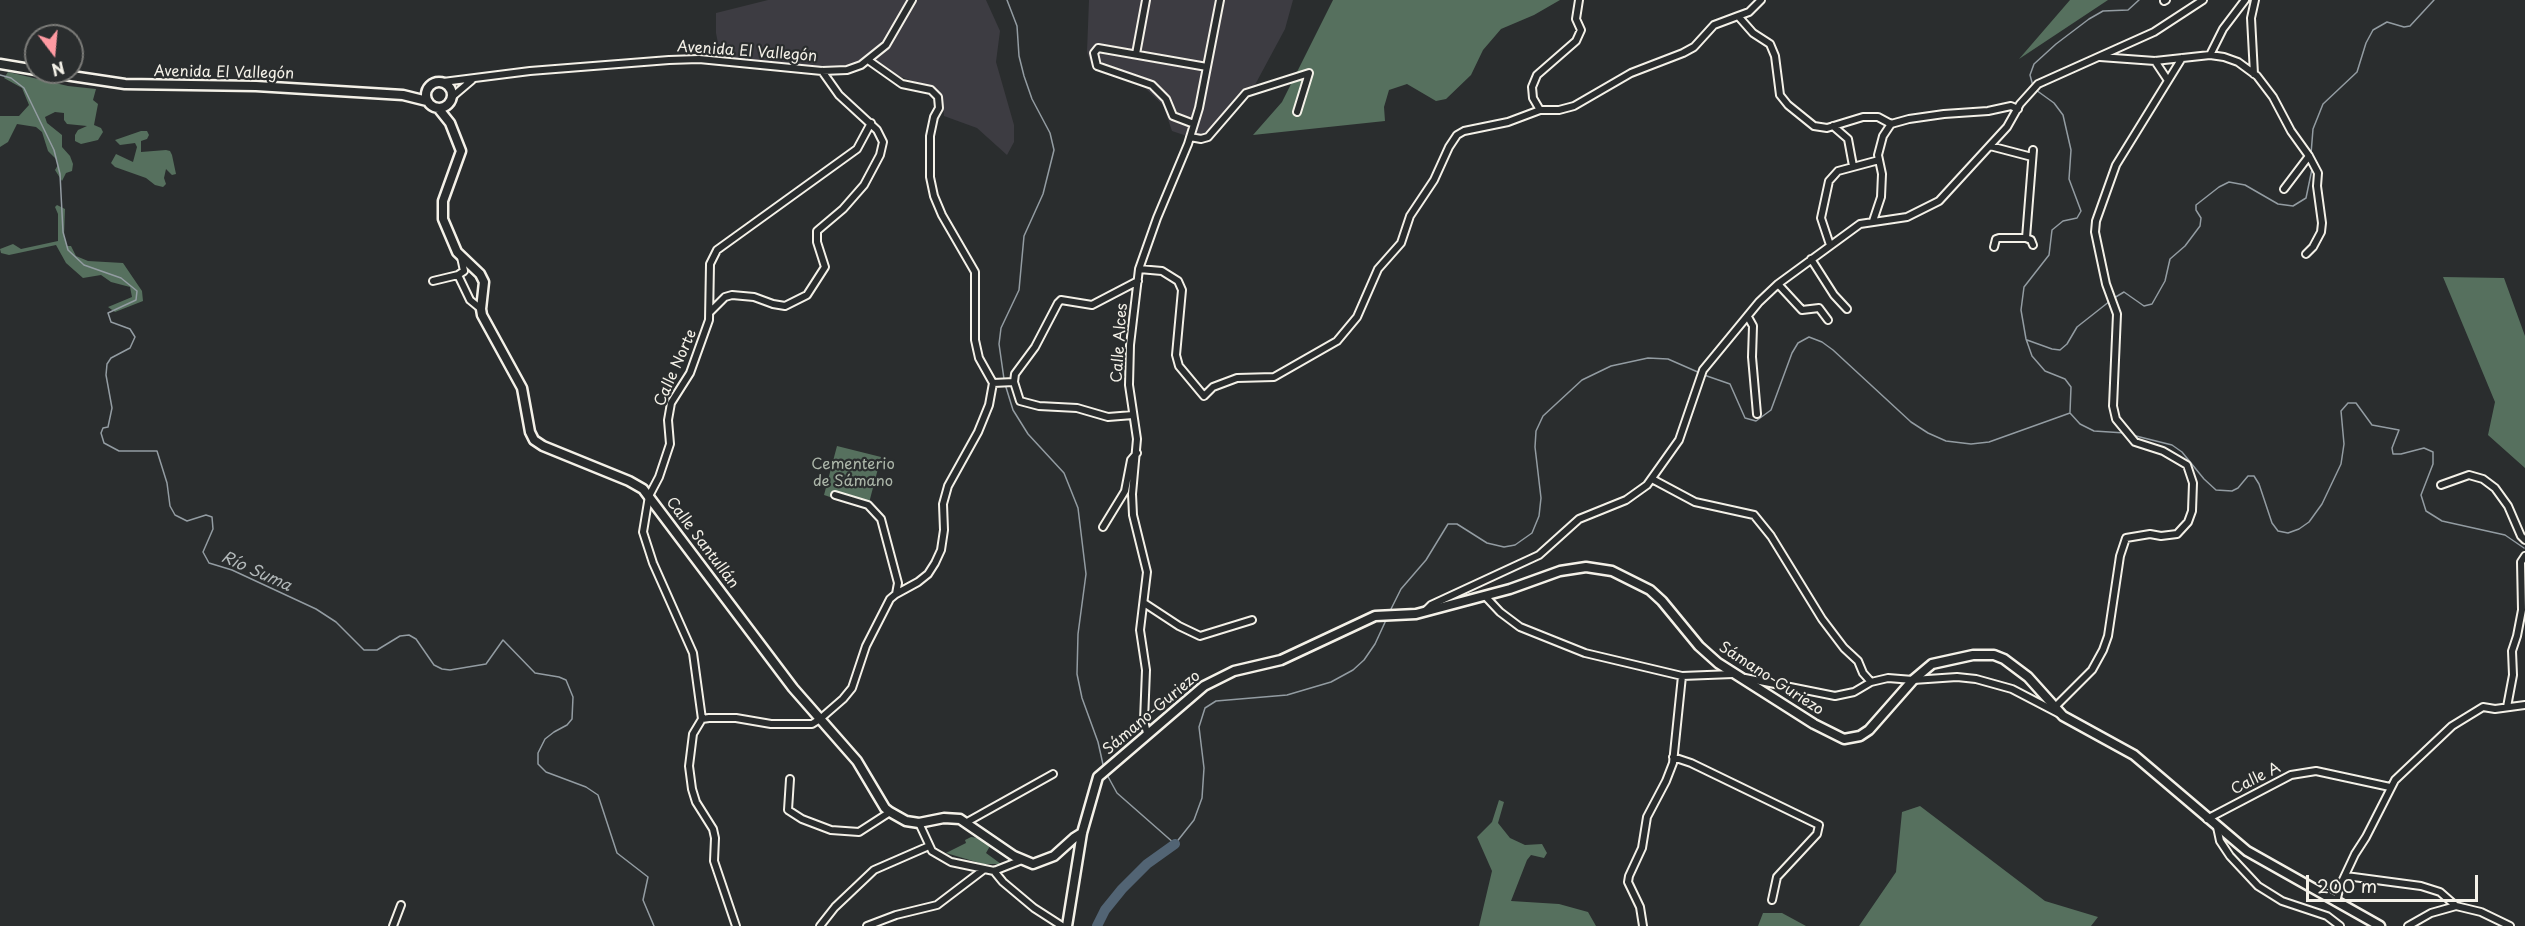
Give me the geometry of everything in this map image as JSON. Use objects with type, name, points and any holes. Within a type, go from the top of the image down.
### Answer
[{"type":"street","name":"Avenida El Vallegón","points":[[442,82],[616,64],[699,59],[822,71],[847,70],[868,60],[886,45],[912,0]]},
{"type":"street","points":[[1136,54],[1146,0]]},
{"type":"street","name":"Calle Alces","points":[[1147,733],[1144,721],[1146,670],[1140,630],[1147,572],[1133,515],[1132,494],[1137,439],[1128,367],[1139,269],[1194,124],[1208,68],[1220,0]]},
{"type":"street","points":[[1540,110],[1533,98],[1532,87],[1537,75],[1576,41],[1581,30],[1576,19],[1579,0]]},
{"type":"street","points":[[1139,269],[1162,271],[1178,281],[1182,290],[1176,355],[1179,366],[1204,396],[1213,387],[1237,378],[1274,377],[1337,341],[1357,317],[1378,269],[1401,243],[1410,216],[1434,180],[1457,135],[1464,131],[1508,122],[1540,110],[1559,110],[1574,106],[1631,74],[1694,47],[1714,25],[1749,12],[1761,0]]},
{"type":"street","points":[[1424,612],[1431,605],[1539,555],[1579,519],[1626,500],[1652,480],[1679,440],[1703,370],[1759,302],[1778,284],[1860,224],[1907,217],[1939,201],[2007,127],[2028,94],[2038,84],[2154,32],[2203,0]]},
{"type":"street","points":[[2210,55],[2223,29],[2245,0]]},
{"type":"street","points":[[2254,74],[2251,18],[2255,0]]},
{"type":"street","points":[[1738,16],[1753,33],[1770,44],[1776,56],[1780,95],[1788,105],[1814,126],[1833,126],[1863,117],[1878,117],[1891,124]]},
{"type":"street","points":[[1194,124],[1173,116],[1166,99],[1152,85],[1097,66],[1094,53],[1098,48],[1208,68]]},
{"type":"street","points":[[2097,57],[2155,61],[2210,55],[2231,59],[2254,74],[2273,97],[2291,131],[2318,173],[2317,186],[2322,223],[2318,240],[2306,254]]},
{"type":"street","points":[[2055,707],[2092,670],[2103,650],[2108,636],[2120,556],[2126,538],[2150,534],[2162,536],[2177,534],[2188,522],[2192,511],[2193,483],[2187,465],[2174,455],[2132,440],[2114,412],[2117,320],[2096,244],[2096,221],[2116,165],[2182,58]]},
{"type":"street","points":[[868,60],[902,84],[931,90],[938,98],[939,108],[934,117],[930,136],[930,177],[934,196],[942,215],[975,272],[975,340],[979,358],[996,383]]},
{"type":"street","points":[[2155,61],[2167,79]]},
{"type":"street","points":[[0,64],[24,68]]},
{"type":"street","points":[[710,312],[725,297],[732,295],[754,297],[785,306],[810,292],[825,267],[817,242],[817,231],[857,194],[880,154],[883,142],[871,123],[839,95],[822,71]]},
{"type":"street","points":[[1190,137],[1200,139],[1208,137],[1246,93],[1309,73],[1297,112]]},
{"type":"street","name":"Avenida El Vallegón","points":[[84,78],[125,84],[256,86],[403,95]]},
{"type":"street","points":[[438,108],[450,101],[474,78]]},
{"type":"street","points":[[403,95],[442,82],[450,87],[450,123]]},
{"type":"street","points":[[427,101],[425,94],[430,85]]},
{"type":"street","points":[[403,95],[427,101],[438,108],[450,123],[461,151],[443,201],[442,213],[464,271],[458,275],[434,281]]},
{"type":"street","points":[[1873,221],[1881,197],[1882,174],[1879,160],[1882,136],[1891,124],[1909,119],[1988,111],[2011,106],[2018,109]]},
{"type":"street","name":"Calle Norte","points":[[702,719],[693,653],[653,563],[643,532],[649,496],[659,477],[670,444],[668,420],[672,403],[690,374],[710,312],[710,264],[717,250],[757,224],[806,184],[833,169],[857,149],[871,123]]},
{"type":"street","points":[[1833,126],[1848,139],[1853,166]]},
{"type":"street","points":[[1990,146],[2033,153],[2026,238]]},
{"type":"street","points":[[2284,189],[2309,156]]},
{"type":"street","points":[[1830,245],[1821,218],[1829,182],[1838,171],[1879,160]]},
{"type":"street","points":[[1994,247],[1996,239],[1999,238],[2026,238],[2031,240],[2033,245]]},
{"type":"street","points":[[460,256],[480,274],[484,282],[481,309]]},
{"type":"street","points":[[1811,259],[1834,295],[1847,309]]},
{"type":"street","points":[[458,275],[471,300],[481,309]]},
{"type":"street","points":[[1011,382],[1046,329],[1058,303],[1062,300],[1092,305],[1138,281]]},
{"type":"street","points":[[1778,284],[1802,310],[1819,308],[1828,320]]},
{"type":"street","name":"Calle Santullán","points":[[481,309],[522,388],[530,432],[534,440],[543,446],[638,485],[649,496],[793,688],[857,761],[881,803],[890,812]]},
{"type":"street","points":[[1748,317],[1753,326],[1757,414]]},
{"type":"street","points":[[996,383],[1011,382]]},
{"type":"street","points":[[1011,382],[1020,401],[1039,406],[1077,408],[1108,417],[1133,415]]},
{"type":"street","points":[[736,926],[714,861],[713,829],[696,802],[692,789],[689,766],[693,734],[702,719],[736,718],[757,723],[812,724],[852,688],[866,646],[890,599],[928,574],[935,563],[941,550],[944,530],[943,504],[948,486],[978,432],[996,383]]},
{"type":"street","points":[[1103,526],[1125,491],[1131,460],[1137,452]]},
{"type":"street","points":[[2441,484],[2469,475],[2482,479],[2495,488],[2508,506],[2525,540]]},
{"type":"street","points":[[1652,480],[1695,502],[1754,515],[1771,536],[1822,619],[1844,648],[1858,661],[1863,673],[1871,682]]},
{"type":"street","points":[[835,495],[868,505],[881,519],[889,555],[897,573],[896,594]]},
{"type":"street","points":[[2506,708],[2513,675],[2512,651],[2522,610],[2521,562],[2525,556]]},
{"type":"street","name":"Sámano-Guriezo","points":[[1067,926],[1082,833],[1096,783],[1105,770],[1192,694],[1216,678],[1281,660],[1366,619],[1424,612],[1485,596],[1572,568],[1598,567],[1612,571],[1650,590],[1699,646],[1737,676],[1821,728],[1844,739],[1860,736],[1869,730],[1922,670],[1940,660],[1994,655],[2014,665],[2028,677],[2065,717],[2134,755],[2207,819],[2263,862],[2380,926]]},
{"type":"street","points":[[1485,596],[1511,621],[1532,633],[1585,653],[1682,676],[1737,676],[1835,696],[1854,692],[1871,682],[1888,678],[1913,680],[1957,677],[1991,682],[2012,689],[2065,717]]},
{"type":"street","points":[[1144,603],[1179,626],[1200,636],[1252,620]]},
{"type":"street","points":[[1643,926],[1640,907],[1628,882],[1642,848],[1647,817],[1670,773],[1682,676]]},
{"type":"street","points":[[2336,902],[2355,854],[2372,826],[2390,786],[2452,726],[2483,707],[2506,708],[2525,705]]},
{"type":"street","points":[[1673,757],[1819,825],[1817,834],[1777,877],[1772,900]]},
{"type":"street","name":"Calle A","points":[[2207,819],[2291,775],[2316,771],[2390,786]]},
{"type":"street","points":[[967,822],[1053,774]]},
{"type":"street","points":[[790,779],[788,810],[802,819],[831,830],[859,832],[890,812],[906,821],[919,823],[952,818],[967,822],[1022,860],[1033,864],[1047,860],[1082,833]]},
{"type":"street","points":[[919,823],[929,846],[942,858],[994,871],[1022,860]]},
{"type":"street","points":[[2217,827],[2220,841],[2230,856],[2258,886],[2283,901],[2327,916],[2340,926]]},
{"type":"street","points":[[820,926],[835,907],[874,870],[929,846]]},
{"type":"street","points":[[871,925],[896,915],[937,905],[983,870]]},
{"type":"street","points":[[994,871],[1003,882],[1034,908],[1062,926]]},
{"type":"street","points":[[2346,876],[2421,886],[2440,892],[2456,906]]},
{"type":"street","points":[[393,926],[401,905]]},
{"type":"street","points":[[2408,926],[2444,908],[2456,906],[2481,912],[2510,926]]},
{"type":"shaded area","points":[[768,0],[986,0],[1000,31],[996,62],[1014,125],[1014,142],[1007,155],[977,128],[944,116],[942,96],[937,90],[874,67],[864,66],[847,73],[835,74],[722,64],[716,33],[716,13]]},
{"type":"shaded area","points":[[1089,0],[1293,0],[1285,29],[1249,96],[1208,143],[1172,131],[1163,105],[1143,86],[1092,67],[1087,52]]},
{"type":"green space","points":[[1333,0],[1560,0],[1534,15],[1501,29],[1483,50],[1471,75],[1446,99],[1436,101],[1407,84],[1389,90],[1384,107],[1385,121],[1253,135],[1282,102]]},
{"type":"green space","points":[[2070,0],[2108,0],[2019,59]]},
{"type":"green space","points":[[8,72],[24,76],[24,84],[59,84],[96,89],[93,100],[98,104],[94,125],[101,128],[103,132],[98,140],[81,144],[75,141],[78,130],[87,126],[67,124],[64,120],[64,113],[55,112],[45,117],[47,123],[62,135],[62,147],[70,156],[73,164],[72,171],[66,173],[62,181],[55,170],[58,165],[57,160],[48,151],[42,132],[36,127],[17,124],[8,142],[0,147],[0,116],[19,116],[29,105],[22,88],[4,78]]},
{"type":"green space","points":[[147,131],[149,135],[147,139],[141,141],[141,152],[166,150],[172,155],[176,174],[172,175],[166,169],[164,178],[166,184],[163,187],[115,167],[111,163],[116,154],[133,162],[137,147],[135,143],[120,145],[115,140]]},
{"type":"green space","points":[[57,205],[65,209],[64,236],[67,246],[71,246],[76,256],[88,261],[123,263],[142,291],[143,301],[115,312],[108,307],[132,297],[130,287],[111,282],[101,275],[83,278],[66,263],[56,245],[9,255],[1,253],[0,249],[13,244],[21,249],[58,241],[58,214],[55,207]]},
{"type":"green space","points":[[2443,277],[2504,278],[2525,336],[2525,468],[2488,435],[2495,402]]},
{"type":"green space","name":"Cementerio de Sámano","points":[[837,446],[881,457],[869,503],[834,494],[833,498],[824,495]]},
{"type":"green space","points":[[1499,800],[1504,802],[1498,823],[1510,838],[1525,845],[1542,844],[1547,853],[1544,858],[1531,855],[1527,860],[1511,901],[1559,904],[1588,912],[1596,926],[1479,926],[1492,871],[1477,837],[1492,822]]},
{"type":"green space","points":[[1920,806],[2045,901],[2098,917],[2091,926],[1859,926],[1896,872],[1902,812]]},
{"type":"green space","points":[[971,837],[978,838],[990,846],[986,853],[1001,864],[983,864],[946,853],[966,843],[965,840]]},
{"type":"green space","points":[[1763,913],[1782,913],[1806,926],[1758,926]]},
{"type":"waterway","points":[[1004,379],[999,344],[1001,328],[1019,290],[1024,236],[1043,194],[1054,150],[1050,133],[1032,99],[1024,76],[1019,56],[1017,26],[1007,0]]},
{"type":"waterway","points":[[2033,86],[2030,75],[2034,64],[2056,44],[2103,11],[2128,10],[2139,0]]},
{"type":"waterway","points":[[2311,154],[2313,129],[2323,104],[2357,72],[2366,43],[2373,30],[2387,22],[2404,27],[2410,26],[2434,0]]},
{"type":"waterway","name":"Río Suma","points":[[0,75],[11,78],[24,88],[54,150],[60,174],[63,232],[68,250],[84,265],[121,278],[137,291],[136,300],[108,313],[111,322],[130,329],[135,337],[130,348],[111,358],[107,364],[106,375],[112,408],[108,427],[103,428],[101,433],[104,443],[119,451],[157,451],[167,483],[170,506],[175,515],[187,521],[206,515],[212,517],[213,529],[203,552],[209,563],[232,570],[316,609],[336,622],[364,650],[377,650],[400,636],[409,635],[416,639],[434,665],[450,670],[486,664],[503,640],[535,673],[566,680],[573,697],[572,719],[567,725],[545,739],[538,753],[538,764],[546,772],[586,787],[598,795],[617,853],[648,877],[643,900],[654,926]]},
{"type":"waterway","points":[[2036,90],[2054,103],[2063,115],[2071,150],[2069,179],[2081,211],[2077,218],[2063,221],[2052,230],[2049,255],[2024,287],[2021,310],[2026,339],[2032,356],[2045,371],[2065,379],[2071,387],[2070,412]]},
{"type":"waterway","points":[[2114,298],[2124,292],[2144,306],[2152,304],[2165,281],[2170,259],[2185,246],[2200,226],[2201,218],[2196,205],[2219,187],[2229,182],[2245,185],[2278,204],[2293,206],[2306,198],[2312,169]]},
{"type":"waterway","points":[[2027,340],[2060,350],[2067,344],[2077,327],[2110,301]]},
{"type":"waterway","points":[[1704,375],[1730,384],[1745,418],[1756,421],[1771,410],[1792,353],[1798,343],[1809,337],[1833,350],[1911,422],[1946,441],[1971,444],[1989,442],[2070,413]]},
{"type":"waterway","points":[[1390,611],[1401,589],[1426,560],[1448,524],[1457,524],[1487,543],[1504,547],[1515,545],[1532,533],[1539,516],[1541,498],[1535,447],[1536,431],[1543,416],[1582,380],[1611,366],[1648,358],[1668,359],[1700,373]]},
{"type":"waterway","points":[[1005,384],[1013,410],[1028,434],[1064,473],[1078,508],[1086,574],[1078,634],[1077,674],[1104,769]]},
{"type":"waterway","points":[[2132,435],[2172,445],[2182,452],[2216,490],[2232,491],[2238,488],[2248,476],[2254,476],[2259,484],[2272,523],[2278,531],[2288,533],[2309,522],[2322,504],[2341,464],[2344,444],[2341,411],[2348,403],[2356,403],[2372,425],[2399,430],[2392,448],[2393,454],[2424,448],[2433,452],[2433,464],[2421,495],[2426,511],[2442,521],[2505,535],[2524,548]]},
{"type":"waterway","points":[[2070,413],[2080,424],[2094,431],[2125,433]]},
{"type":"waterway","points":[[1106,773],[1117,793],[1175,844],[1194,820],[1202,798],[1204,768],[1199,727],[1205,708],[1216,701],[1287,695],[1331,682],[1353,670],[1364,660],[1375,644],[1387,618]]},
{"type":"waterway","points":[[1097,926],[1105,910],[1122,889],[1147,864],[1175,844]]}]
